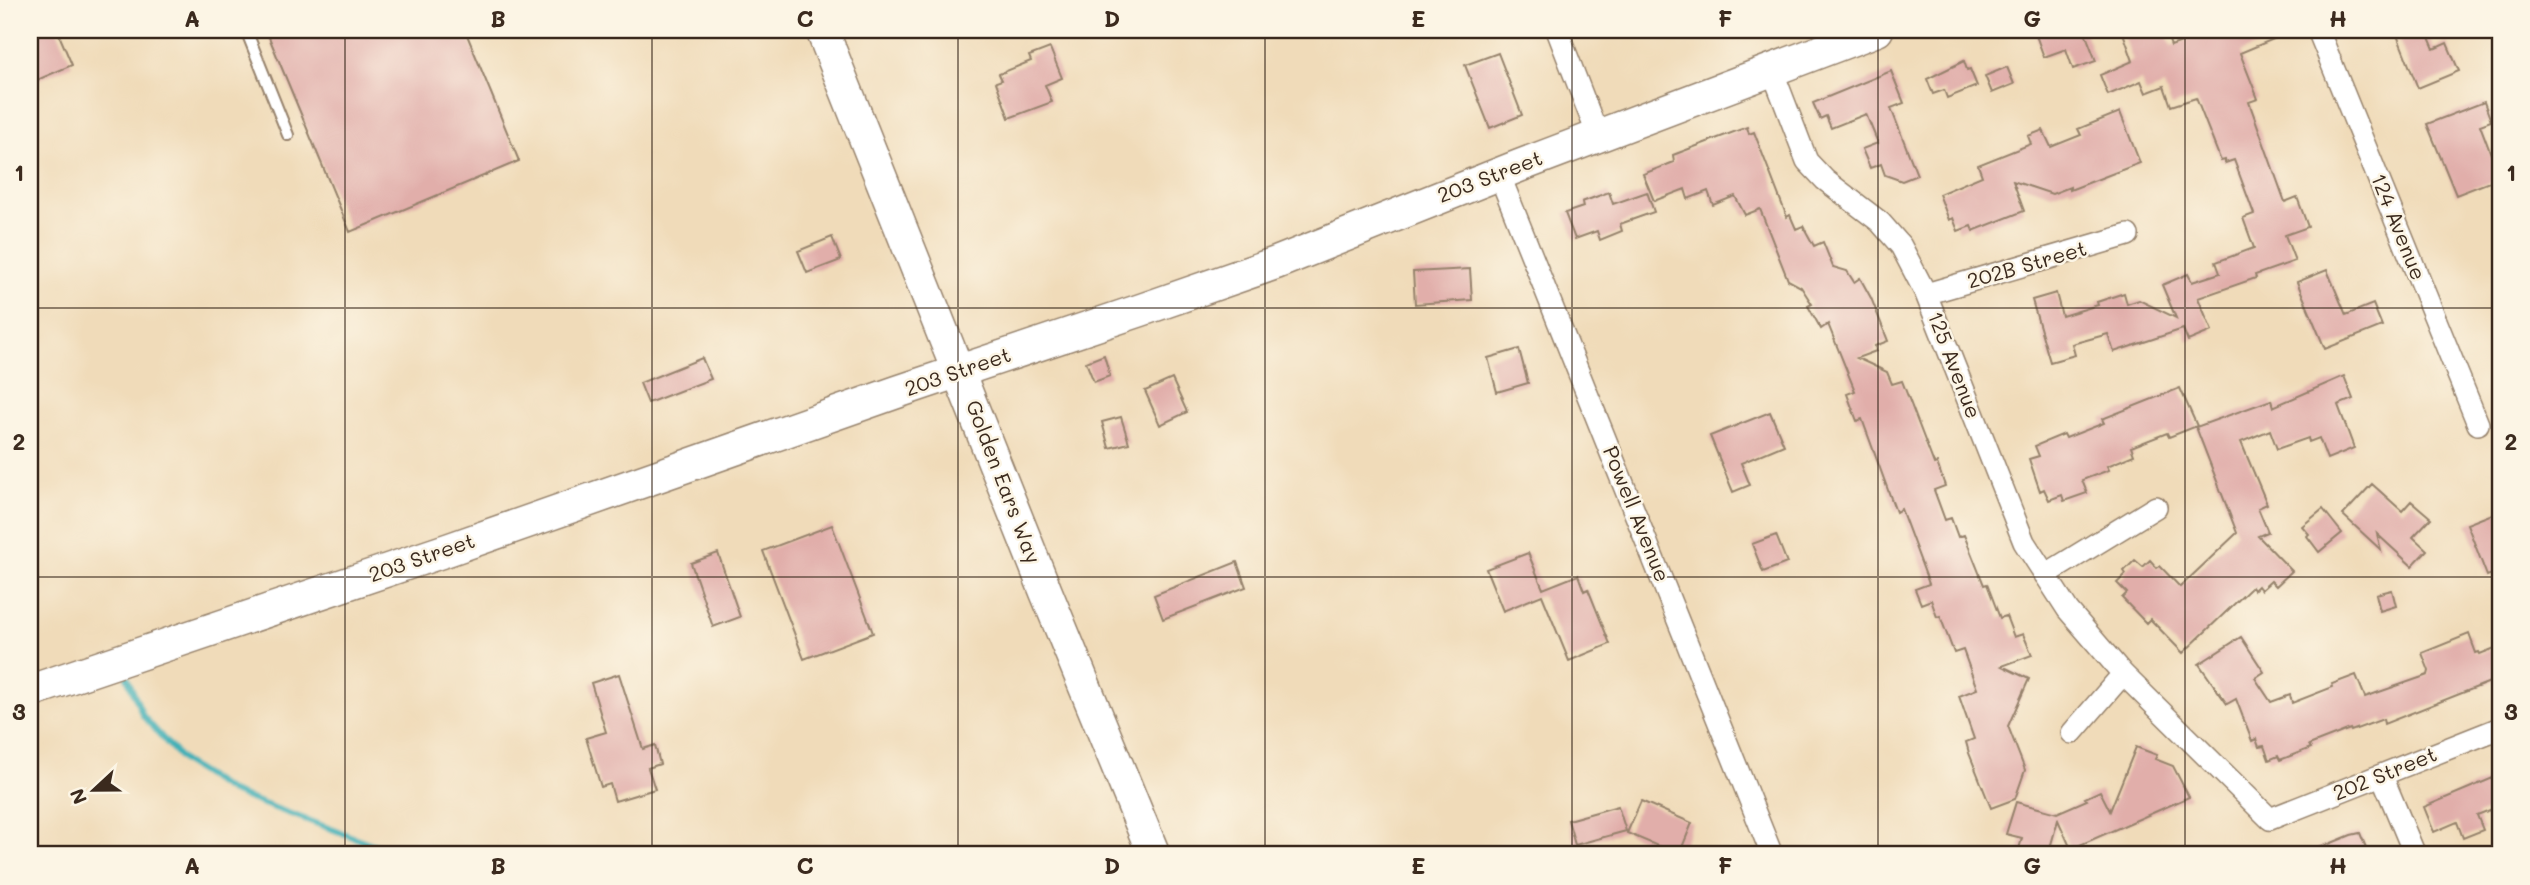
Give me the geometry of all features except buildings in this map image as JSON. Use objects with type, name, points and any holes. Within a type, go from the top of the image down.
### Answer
[{"type":"main road","name":"Golden Ears Way","points":[[821,30],[1154,855]]},
{"type":"main road","name":"203 Street","points":[[30,691],[450,550],[1276,263],[1499,174],[1877,30]]},
{"type":"street","points":[[1557,30],[1598,136]]},
{"type":"street","name":"124 Avenue","points":[[2318,30],[2478,424]]},
{"type":"street","name":"125 Avenue","points":[[1772,70],[1807,161],[1825,180],[1880,222],[1901,246],[1926,294],[2024,542],[2068,610],[2123,674],[2270,819]]},
{"type":"street","name":"Powell Avenue","points":[[1499,174],[1772,855]]},
{"type":"street","name":"202B Street","points":[[1926,294],[2129,235]]},
{"type":"street","points":[[2045,575],[2156,507]]},
{"type":"street","points":[[2072,733],[2123,674]]},
{"type":"street","name":"202 Street","points":[[2270,819],[2500,727]]},
{"type":"street","points":[[2382,776],[2415,855]]},
{"type":"lane","points":[[246,30],[288,135]]},
{"type":"waterway","points":[[127,677],[143,716],[184,762],[231,792],[402,855]]}]
